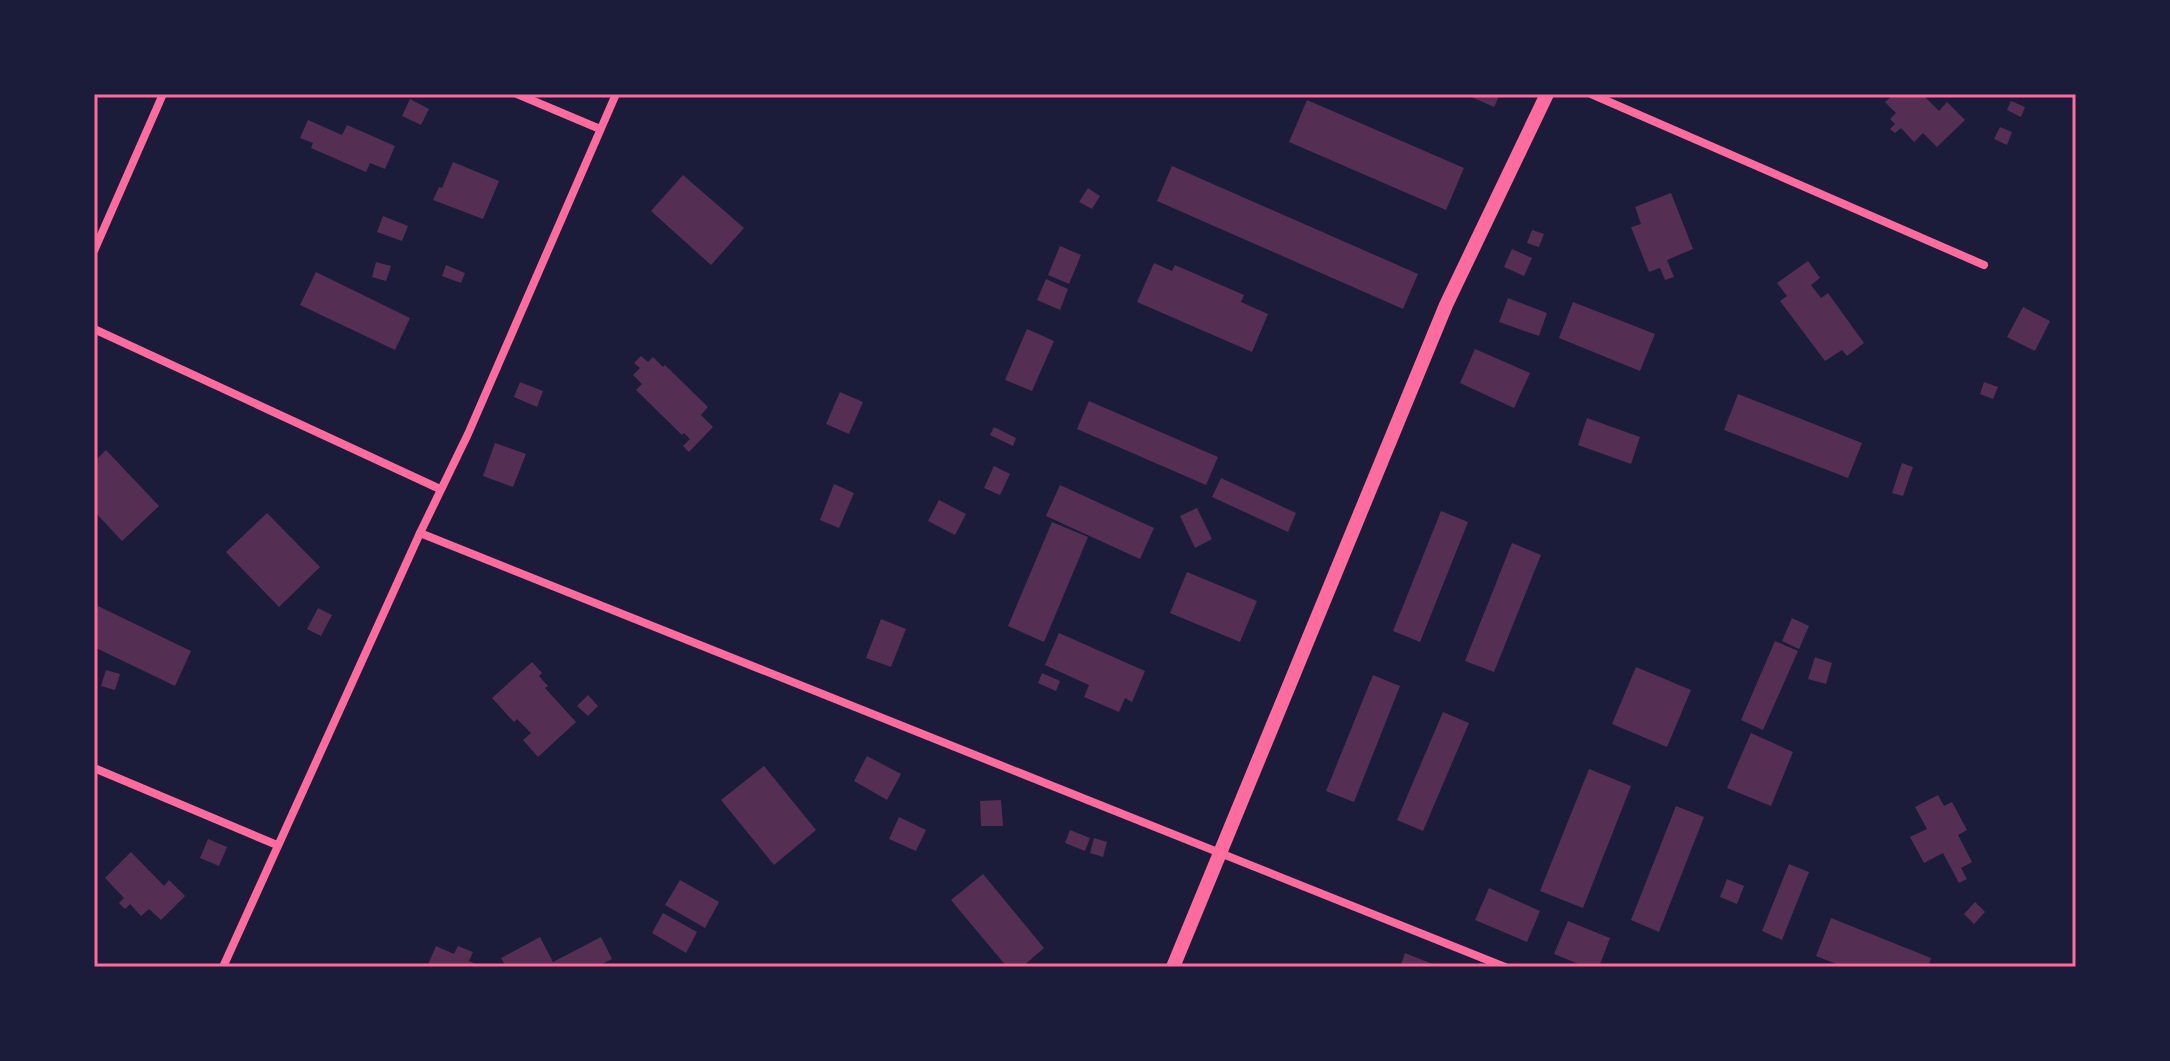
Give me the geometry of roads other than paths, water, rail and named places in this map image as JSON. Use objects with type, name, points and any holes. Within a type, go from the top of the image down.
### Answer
[{"type":"street","points":[[94,251],[163,94]]},
{"type":"street","points":[[517,94],[600,129]]},
{"type":"street","points":[[223,967],[440,489],[468,434],[616,94]]},
{"type":"street","points":[[1173,967],[1446,305],[1547,94]]},
{"type":"street","points":[[1591,94],[1984,265]]},
{"type":"street","points":[[94,329],[440,489]]},
{"type":"street","points":[[420,533],[1505,967]]},
{"type":"street","points":[[94,768],[277,845]]}]
